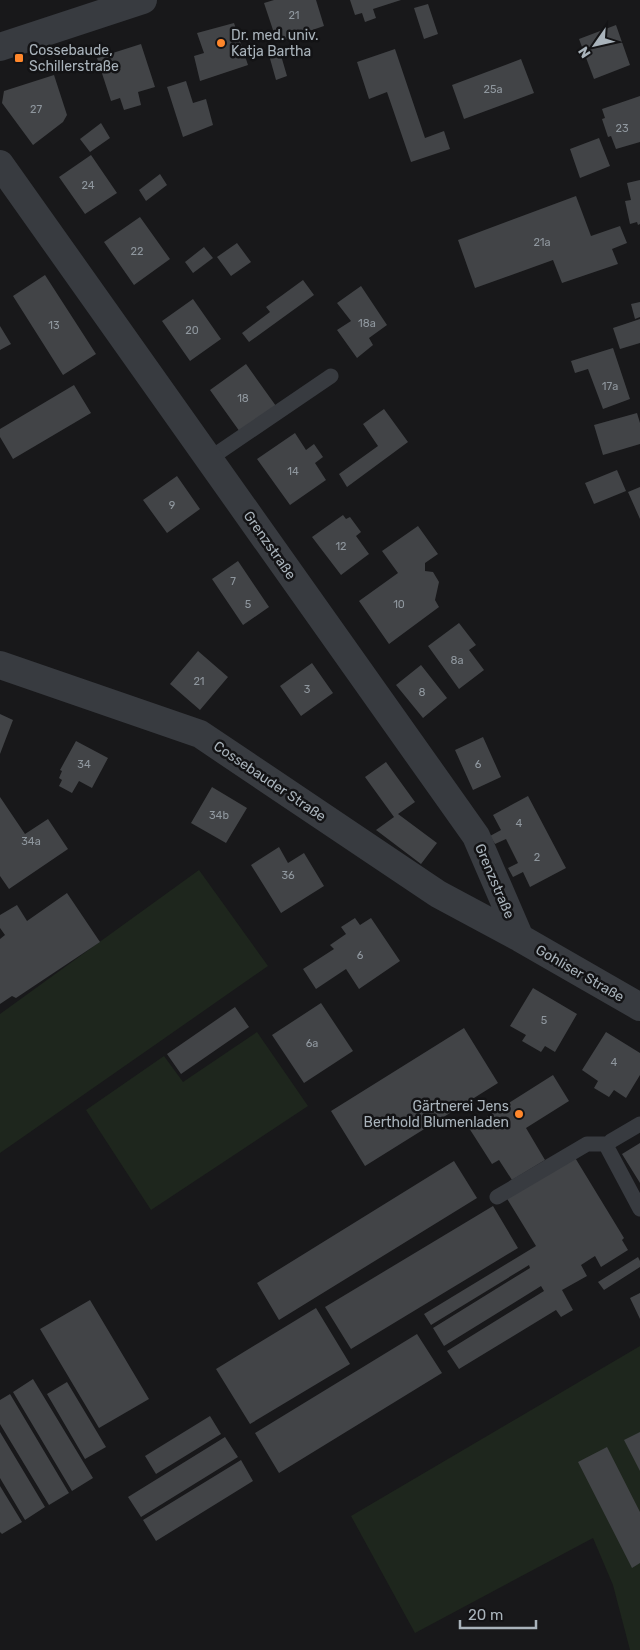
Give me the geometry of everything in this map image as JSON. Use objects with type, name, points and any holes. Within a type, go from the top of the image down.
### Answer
[{"type":"street","points":[[0,47],[143,0]]},
{"type":"street","name":"Grenzstraße","points":[[0,164],[476,836],[520,938]]},
{"type":"street","name":"Cossebauder Straße","points":[[0,665],[200,734],[438,894],[520,938]]},
{"type":"street","name":"Gohliser Straße","points":[[520,938],[640,1008]]},
{"type":"lane","points":[[209,459],[331,376]]},
{"type":"lane","points":[[497,1196],[587,1144],[608,1144],[640,1124]]},
{"type":"lane","points":[[608,1144],[608,1149],[615,1165],[640,1209]]},
{"type":"shaded area","points":[[199,870],[268,966],[0,1153],[0,1014]]},
{"type":"shaded area","points":[[257,1032],[308,1106],[151,1210],[86,1110],[164,1056],[183,1082]]},
{"type":"shaded area","points":[[640,1346],[640,1650],[630,1650],[613,1585],[593,1538],[415,1633],[351,1516]]},
{"type":"building","points":[[274,0],[316,0],[324,26],[277,42],[264,3]]},
{"type":"building","points":[[350,0],[401,0],[373,9],[376,18],[365,22],[362,13],[355,15]]},
{"type":"building","points":[[428,4],[438,34],[424,39],[414,8]]},
{"type":"building","name":"Dr. med. univ. Katja Bartha","points":[[234,23],[248,65],[200,81],[194,56],[204,53],[197,33]]},
{"type":"building","points":[[616,25],[630,65],[594,79],[579,39]]},
{"type":"building","points":[[141,44],[155,87],[138,92],[141,105],[124,110],[120,98],[111,101],[97,58]]},
{"type":"building","points":[[395,49],[425,138],[444,131],[450,149],[411,162],[387,92],[369,99],[357,62]]},
{"type":"building","points":[[280,52],[287,76],[276,80],[269,55]]},
{"type":"building","points":[[521,59],[534,93],[464,119],[452,85]]},
{"type":"building","points":[[54,75],[67,115],[63,122],[33,145],[2,103],[4,91]]},
{"type":"building","points":[[186,81],[193,103],[206,99],[213,125],[183,137],[167,87]]},
{"type":"building","points":[[640,96],[640,142],[616,149],[611,136],[608,137],[602,119],[605,118],[602,109]]},
{"type":"building","points":[[101,123],[110,138],[90,152],[80,139]]},
{"type":"building","points":[[599,138],[610,166],[580,178],[570,149]]},
{"type":"building","points":[[91,155],[117,193],[85,214],[59,177]]},
{"type":"building","points":[[160,174],[167,185],[146,201],[139,190]]},
{"type":"building","points":[[640,180],[640,224],[638,225],[637,222],[630,224],[625,201],[631,200],[627,183]]},
{"type":"building","points":[[576,196],[591,236],[620,226],[627,243],[612,249],[618,264],[562,283],[553,260],[475,288],[458,240]]},
{"type":"building","points":[[140,217],[170,259],[134,285],[104,242]]},
{"type":"building","points":[[237,243],[251,262],[231,276],[217,257]]},
{"type":"building","points":[[204,247],[213,258],[193,273],[185,262]]},
{"type":"building","points":[[45,275],[96,354],[63,375],[13,296]]},
{"type":"building","points":[[303,280],[314,295],[249,342],[242,333],[270,312],[266,307]]},
{"type":"building","points":[[361,286],[387,325],[369,338],[373,345],[357,358],[337,330],[351,321],[337,303]]},
{"type":"building","points":[[193,299],[221,339],[190,361],[162,321]]},
{"type":"building","points":[[640,302],[640,317],[635,319],[631,304]]},
{"type":"building","points":[[640,319],[640,343],[620,349],[613,328]]},
{"type":"building","points":[[0,326],[11,344],[0,350]]},
{"type":"building","points":[[613,348],[630,399],[603,409],[588,369],[575,373],[571,361]]},
{"type":"building","points":[[246,364],[276,406],[240,432],[210,390]]},
{"type":"building","points":[[74,385],[91,413],[13,459],[0,437],[0,429]]},
{"type":"building","points":[[384,409],[408,442],[347,487],[339,474],[378,446],[363,424]]},
{"type":"building","points":[[637,413],[640,423],[640,444],[603,455],[594,425]]},
{"type":"building","points":[[295,433],[306,450],[314,444],[323,457],[315,463],[326,480],[290,505],[257,459]]},
{"type":"building","points":[[617,470],[626,491],[594,504],[585,483]]},
{"type":"building","points":[[177,476],[200,509],[167,533],[143,500]]},
{"type":"building","points":[[640,487],[640,519],[628,492]]},
{"type":"building","points":[[343,515],[346,519],[350,517],[361,532],[356,536],[369,554],[341,575],[312,537]]},
{"type":"building","points":[[418,526],[438,554],[425,563],[425,571],[433,572],[439,582],[435,600],[439,607],[389,644],[359,601],[398,573],[382,551]]},
{"type":"building","points":[[238,561],[269,607],[243,625],[212,579]]},
{"type":"building","points":[[459,623],[476,645],[469,650],[484,670],[459,689],[428,646]]},
{"type":"building","points":[[198,651],[228,677],[200,710],[170,684]]},
{"type":"building","points":[[312,663],[333,693],[301,716],[280,686]]},
{"type":"building","points":[[421,665],[447,698],[423,718],[396,685]]},
{"type":"building","points":[[0,714],[13,720],[0,754]]},
{"type":"building","points":[[483,737],[501,777],[473,790],[455,750]]},
{"type":"building","points":[[76,741],[108,758],[92,788],[79,781],[72,793],[59,786],[62,780],[59,778],[62,771],[60,770]]},
{"type":"building","points":[[386,762],[415,802],[398,814],[437,843],[421,864],[376,830],[394,817],[365,777]]},
{"type":"building","points":[[212,787],[247,808],[226,843],[191,823]]},
{"type":"building","points":[[528,796],[566,868],[530,887],[523,872],[513,877],[508,868],[518,863],[506,839],[495,844],[490,836],[501,830],[493,815]]},
{"type":"building","points":[[0,797],[25,834],[48,819],[68,849],[9,889],[0,876]]},
{"type":"building","points":[[279,847],[288,863],[304,853],[324,886],[281,913],[251,865]]},
{"type":"building","points":[[67,893],[100,942],[16,998],[12,996],[0,1004],[0,939],[5,935],[0,928],[0,915],[17,905],[27,921]]},
{"type":"building","points":[[355,918],[360,925],[371,918],[400,961],[359,989],[346,969],[316,989],[303,969],[334,949],[330,945],[346,934],[341,927]]},
{"type":"building","points":[[533,988],[577,1014],[555,1052],[545,1046],[541,1052],[522,1041],[526,1035],[510,1026]]},
{"type":"building","points":[[321,1003],[353,1051],[304,1083],[272,1035]]},
{"type":"building","points":[[235,1007],[249,1027],[181,1074],[167,1054]]},
{"type":"building","points":[[464,1028],[498,1083],[365,1166],[331,1111]]},
{"type":"building","points":[[606,1032],[640,1053],[640,1075],[626,1098],[614,1090],[609,1097],[594,1088],[598,1081],[582,1070]]},
{"type":"building","name":"Gärtnerei Jens Berthold Blumenladen","points":[[553,1075],[569,1101],[526,1128],[545,1160],[512,1180],[499,1160],[492,1164],[469,1128]]},
{"type":"building","points":[[640,1143],[640,1183],[622,1154]]},
{"type":"building","points":[[574,1156],[624,1238],[622,1240],[628,1250],[601,1267],[595,1256],[581,1265],[587,1276],[562,1290],[573,1310],[561,1317],[556,1310],[459,1369],[447,1351],[544,1291],[541,1286],[444,1346],[433,1328],[530,1268],[529,1265],[431,1325],[424,1314],[536,1246],[506,1197]]},
{"type":"building","points":[[454,1161],[477,1198],[279,1320],[257,1283]]},
{"type":"building","points":[[493,1206],[518,1248],[351,1349],[325,1307]]},
{"type":"building","points":[[638,1257],[640,1267],[604,1290],[598,1282]]},
{"type":"building","points":[[640,1293],[640,1319],[630,1298]]},
{"type":"building","points":[[90,1300],[149,1399],[99,1428],[40,1329]]},
{"type":"building","points":[[316,1308],[350,1364],[250,1424],[216,1369]]},
{"type":"building","points":[[417,1334],[442,1373],[279,1473],[255,1433]]},
{"type":"building","points":[[33,1379],[93,1478],[72,1491],[13,1392]]},
{"type":"building","points":[[67,1382],[106,1447],[85,1459],[47,1394]]},
{"type":"building","points":[[10,1394],[69,1493],[49,1505],[0,1424],[0,1400]]},
{"type":"building","points":[[210,1416],[221,1434],[156,1474],[145,1456]]},
{"type":"building","points":[[0,1432],[45,1507],[25,1520],[0,1478]]},
{"type":"building","points":[[640,1432],[640,1471],[624,1440]]},
{"type":"building","points":[[225,1437],[238,1457],[141,1517],[128,1497]]},
{"type":"building","points":[[607,1447],[640,1512],[640,1563],[632,1568],[578,1462]]},
{"type":"building","points":[[241,1460],[253,1481],[156,1541],[143,1520]]},
{"type":"building","points":[[0,1486],[22,1522],[2,1534],[0,1532]]},
{"type":"place","name":"Dr. med. univ. Katja Bartha","points":[[221,43]]},
{"type":"place","name":"Cossebaude, Schillerstraße","points":[[19,58]]},
{"type":"place","name":"Gärtnerei Jens Berthold Blumenladen","points":[[519,1114]]}]
